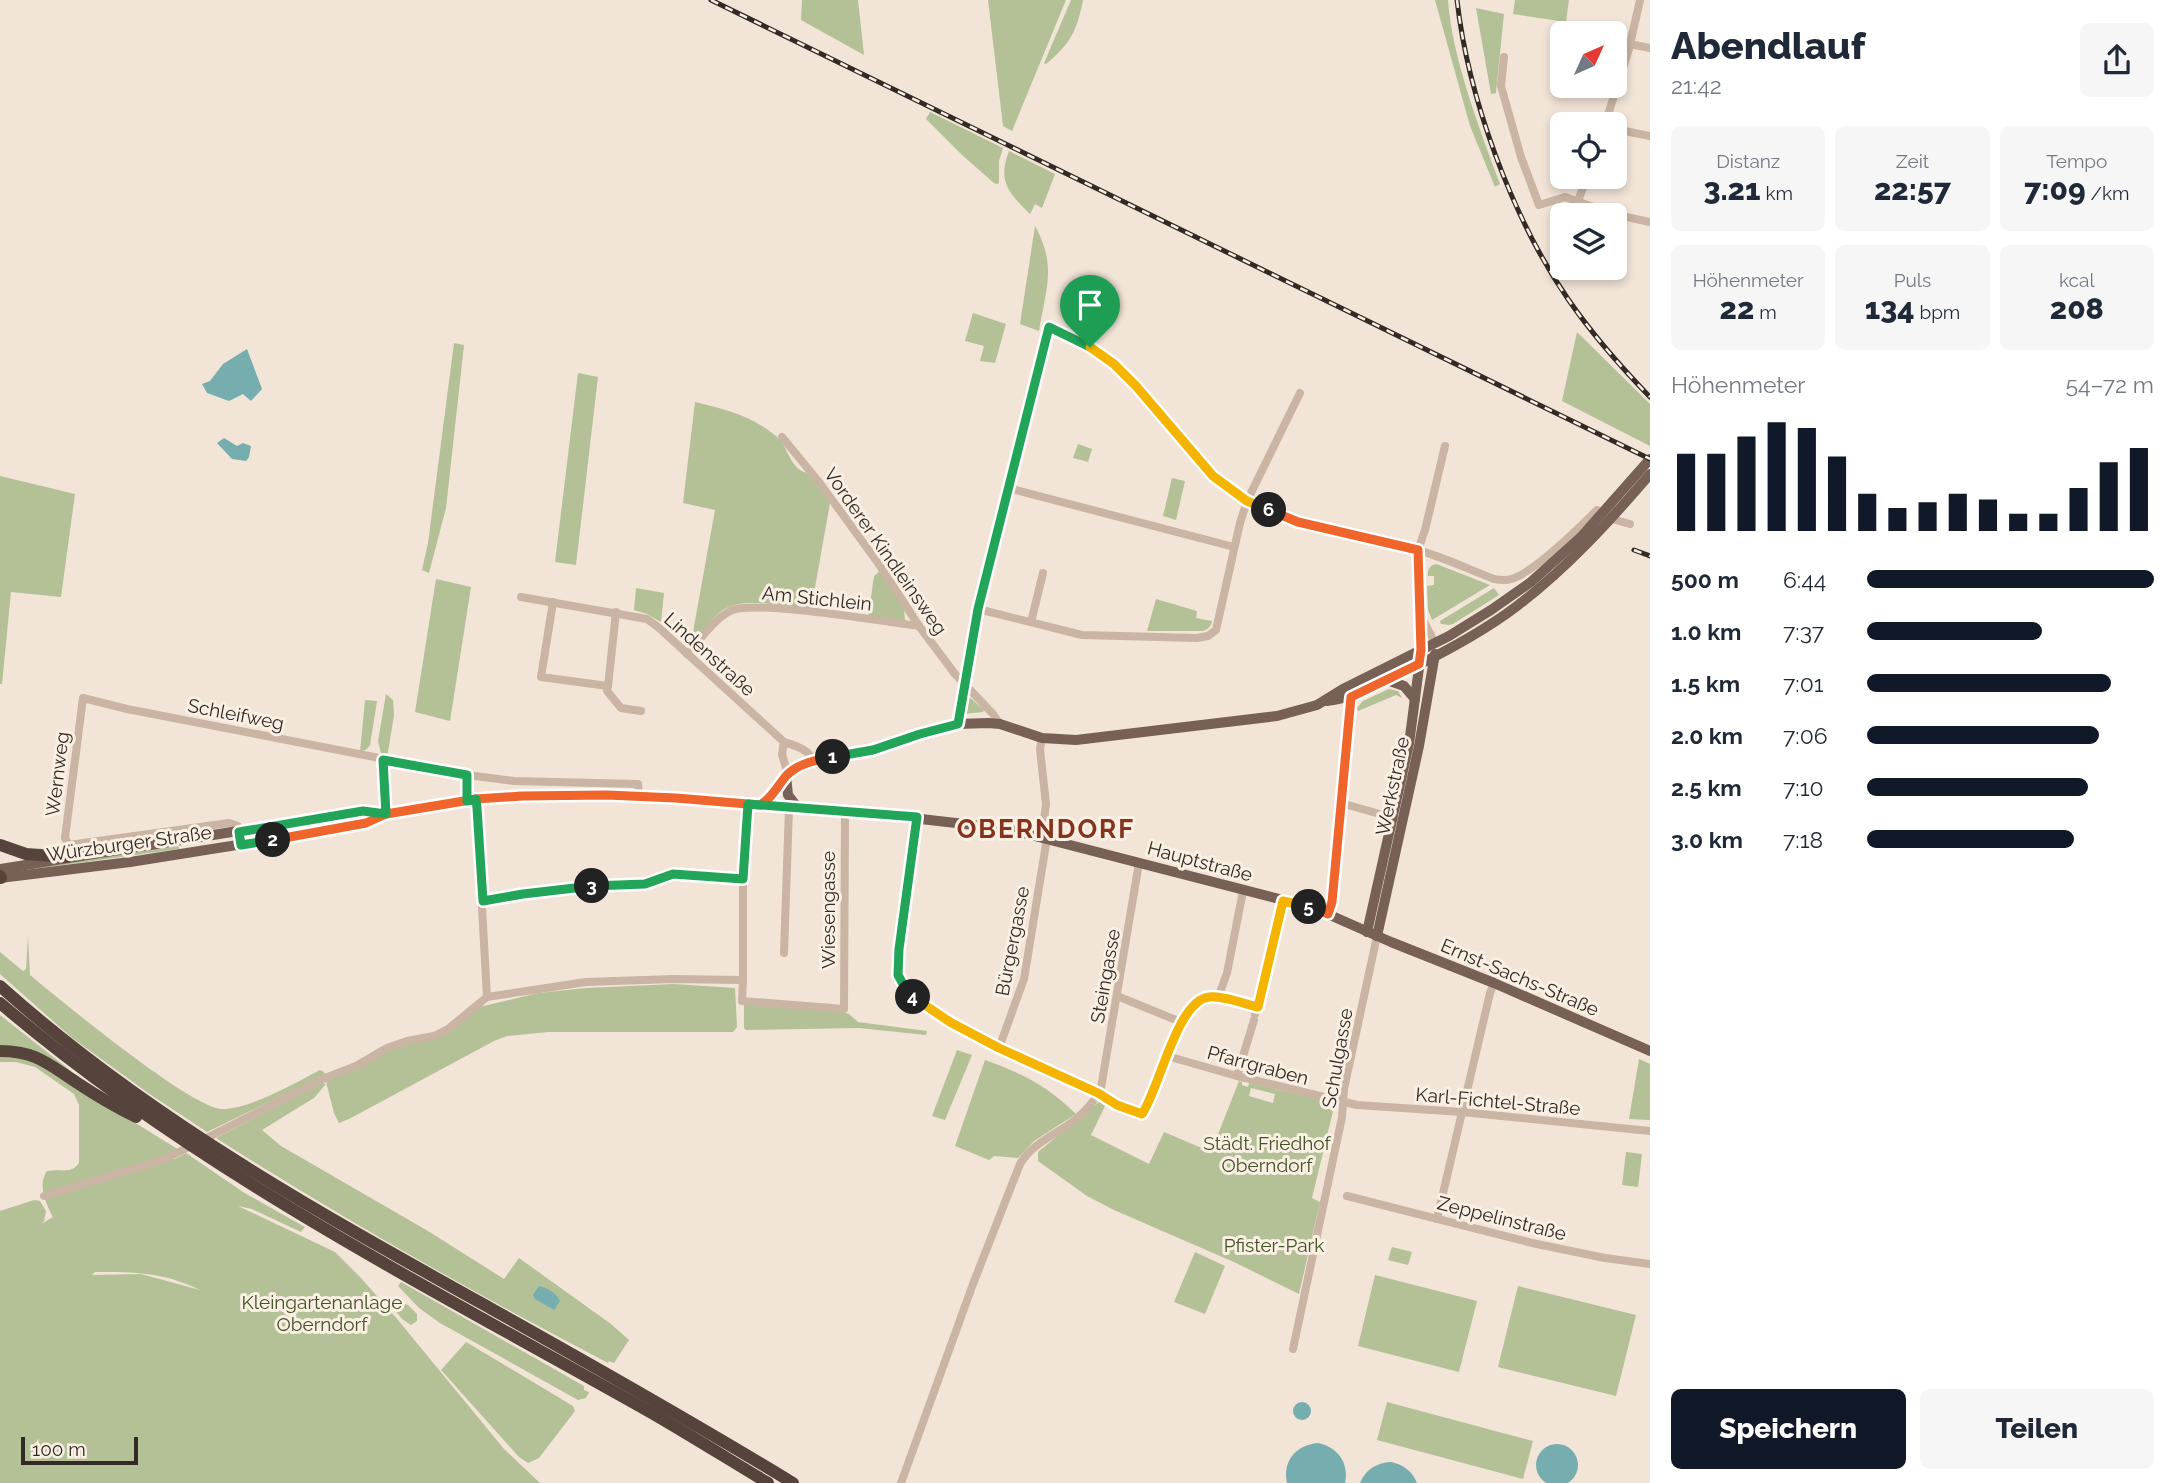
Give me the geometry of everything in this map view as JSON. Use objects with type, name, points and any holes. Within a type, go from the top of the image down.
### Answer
[{"type":"highway","points":[[0,845],[26,854],[67,857]]},
{"type":"highway","points":[[0,986],[104,1071],[247,1168],[415,1267],[657,1401],[793,1483]]},
{"type":"highway","points":[[0,1003],[77,1066],[174,1136],[321,1227],[650,1412],[768,1483]]},
{"type":"highway","points":[[0,1051],[23,1053],[43,1059],[109,1102],[174,1136]]},
{"type":"main road","points":[[754,805],[769,800],[787,776],[798,767],[873,750],[958,724],[1000,724],[1042,738],[1076,740],[1277,716],[1351,697],[1436,657],[1475,635],[1581,537],[1650,459]]},
{"type":"main road","points":[[1324,702],[1343,689],[1512,603],[1588,544],[1650,474]]},
{"type":"main road","name":"Werkstraße","points":[[1372,934],[1419,746],[1436,657],[1435,643]]},
{"type":"main road","name":"Werkstraße","points":[[1372,934],[1409,744],[1421,650]]},
{"type":"main road","points":[[1387,680],[1404,686],[1415,699]]},
{"type":"main road","points":[[787,776],[788,795],[794,808]]},
{"type":"main road","name":"Würzburger Straße","points":[[0,875],[241,845],[366,823],[386,814],[471,800],[586,795],[639,796],[754,805]]},
{"type":"main road","name":"Hauptstraße","points":[[754,805],[917,817],[990,826],[1309,906],[1372,934]]},
{"type":"main road","name":"Würzburger Straße","points":[[0,875],[67,857],[363,811],[386,814]]},
{"type":"main road","points":[[239,832],[241,845]]},
{"type":"main road","name":"Ernst-Sachs-Straße","points":[[1372,934],[1494,983],[1650,1051]]},
{"type":"street","points":[[1609,112],[1630,44],[1640,0]]},
{"type":"street","points":[[1630,44],[1650,48]]},
{"type":"street","points":[[1504,57],[1500,86],[1521,157],[1539,205],[1561,197],[1613,214],[1650,222]]},
{"type":"street","points":[[1627,131],[1650,136]]},
{"type":"street","points":[[1578,201],[1582,189]]},
{"type":"street","points":[[958,724],[978,609],[1049,327],[1083,343],[1114,364],[1213,476],[1247,501],[1298,522],[1418,550],[1494,579],[1506,580],[1536,564],[1597,510],[1612,519],[1630,524]]},
{"type":"street","points":[[978,609],[1095,637],[1208,636],[1216,630],[1247,501],[1300,393]]},
{"type":"street","name":"Vorderer Kindleinsweg","points":[[782,437],[819,482],[878,563],[919,626],[1000,724]]},
{"type":"street","points":[[1421,650],[1418,550],[1445,446]]},
{"type":"street","points":[[1008,488],[1234,547]]},
{"type":"street","points":[[1031,622],[1043,573]]},
{"type":"street","name":"Lindenstraße","points":[[521,597],[647,619],[784,742],[799,747],[812,756],[814,762]]},
{"type":"street","points":[[552,601],[541,677],[608,686]]},
{"type":"street","name":"Am Stichlein","points":[[687,654],[725,614],[739,608],[814,613],[919,626]]},
{"type":"street","points":[[616,612],[607,691],[621,708],[640,711]]},
{"type":"street","points":[[1420,614],[1435,643]]},
{"type":"street","points":[[1328,914],[1332,902],[1351,697]]},
{"type":"street","name":"Schleifweg","points":[[83,698],[127,709],[467,775]]},
{"type":"street","name":"Wernweg","points":[[83,698],[65,838],[69,845],[229,823],[237,826],[239,832]]},
{"type":"street","name":"Bürgergasse","points":[[999,1048],[1024,979],[1044,838],[1046,804],[1040,749],[1042,738]]},
{"type":"street","points":[[784,742],[782,754],[787,776]]},
{"type":"street","points":[[383,760],[386,814]]},
{"type":"street","points":[[467,775],[483,901],[487,997]]},
{"type":"street","name":"Würzburger Straße","points":[[467,775],[514,781],[638,784],[639,796]]},
{"type":"street","points":[[1341,803],[1394,818]]},
{"type":"street","points":[[44,1196],[163,1160],[325,1078],[356,1066],[387,1048],[434,1036],[448,1029],[487,997],[586,982],[743,980],[743,879],[754,805]]},
{"type":"street","points":[[784,953],[794,808]]},
{"type":"street","name":"Wiesengasse","points":[[743,980],[743,1001],[844,1009],[845,811]]},
{"type":"street","points":[[917,817],[899,949],[898,975],[908,993],[950,1022],[999,1048],[1098,1093],[1117,1105],[1142,1114],[1181,1022],[1200,1000],[1218,998],[1256,1014]]},
{"type":"street","name":"Steingasse","points":[[1098,1093],[1103,1077],[1139,863]]},
{"type":"street","points":[[483,901],[566,888],[645,884],[673,874],[743,879]]},
{"type":"street","points":[[1218,998],[1227,973],[1243,891]]},
{"type":"street","points":[[1237,1076],[1256,1014],[1283,901]]},
{"type":"street","name":"Schulgasse","points":[[1293,1349],[1342,1116],[1372,934]]},
{"type":"street","points":[[1437,1219],[1494,983]]},
{"type":"street","points":[[1117,996],[1181,1022]]},
{"type":"street","name":"Pfarrgraben","points":[[1167,1056],[1343,1102]]},
{"type":"street","points":[[901,1483],[1020,1164],[1031,1150],[1080,1116],[1098,1093]]},
{"type":"street","name":"Karl-Fichtel-Straße","points":[[1343,1102],[1650,1131]]},
{"type":"street","name":"Zeppelinstraße","points":[[1347,1196],[1544,1245],[1650,1264]]},
{"type":"green space","points":[[802,0],[858,0],[864,55],[801,20]]},
{"type":"green space","points":[[988,0],[1066,0],[1012,131],[1003,126]]},
{"type":"green space","points":[[1071,0],[1083,0],[1075,29],[1067,43],[1046,64],[1044,63]]},
{"type":"green space","points":[[1435,0],[1448,0],[1461,69],[1500,184],[1495,187],[1470,126]]},
{"type":"green space","points":[[1515,0],[1569,0],[1566,21],[1513,14]]},
{"type":"green space","points":[[1476,8],[1504,14],[1496,93],[1491,94]]},
{"type":"green space","points":[[930,112],[1003,148],[999,161],[999,183],[994,183],[926,119]]},
{"type":"green space","points":[[1009,151],[1055,174],[1042,208],[1035,204],[1030,214],[1007,186],[1004,171]]},
{"type":"green space","points":[[1035,226],[1042,240],[1048,265],[1047,289],[1039,331],[1020,324]]},
{"type":"green space","points":[[973,313],[1006,324],[995,363],[980,361],[984,346],[965,341]]},
{"type":"green space","points":[[1577,332],[1650,404],[1650,446],[1562,401]]},
{"type":"green space","points":[[454,343],[464,345],[446,508],[429,573],[422,570],[428,543]]},
{"type":"green space","points":[[578,373],[598,377],[576,565],[555,562]]},
{"type":"green space","points":[[695,402],[738,414],[768,430],[781,442],[797,468],[808,473],[830,503],[811,610],[754,603],[732,606],[715,617],[693,644],[691,643],[715,510],[683,503]]},
{"type":"green space","points":[[1078,444],[1092,449],[1088,462],[1073,458]]},
{"type":"green space","points":[[0,476],[75,494],[61,597],[11,592],[2,684],[0,684]]},
{"type":"green space","points":[[1172,478],[1185,481],[1176,520],[1163,516]]},
{"type":"green space","points":[[1436,564],[1490,585],[1432,620],[1428,610],[1427,586],[1434,585],[1434,576],[1428,574]]},
{"type":"green space","points":[[880,571],[904,609],[905,620],[902,622],[868,618],[874,576]]},
{"type":"green space","points":[[436,579],[471,587],[450,721],[415,712]]},
{"type":"green space","points":[[636,588],[664,593],[661,622],[634,610]]},
{"type":"green space","points":[[1494,588],[1499,595],[1453,624],[1441,624],[1440,621]]},
{"type":"green space","points":[[1156,599],[1197,611],[1196,618],[1212,621],[1211,625],[1203,631],[1147,631]]},
{"type":"green space","points":[[1389,689],[1398,691],[1402,698],[1396,695],[1358,711],[1357,708],[1363,701]]},
{"type":"green space","points":[[386,694],[393,700],[394,715],[387,758],[382,757],[378,741]]},
{"type":"green space","points":[[967,695],[984,710],[983,712],[963,714]]},
{"type":"green space","points":[[365,700],[377,701],[370,745],[360,752]]},
{"type":"green space","points":[[178,833],[179,836],[66,851],[35,849],[81,847]]},
{"type":"green space","points":[[178,845],[179,849],[13,872]]},
{"type":"green space","points":[[28,936],[30,975],[156,1073],[206,1104],[222,1109],[246,1105],[320,1070],[325,1075],[207,1132],[71,1037],[0,974],[0,952],[23,971],[26,969]]},
{"type":"green space","points":[[674,984],[735,988],[737,1027],[733,1032],[548,1032],[507,1036],[349,1119],[339,1123],[334,1113],[325,1078],[387,1048],[435,1037],[475,1008],[538,993]]},
{"type":"green space","points":[[744,1002],[835,1010],[849,1014],[858,1022],[927,1031],[926,1035],[859,1028],[746,1030]]},
{"type":"green space","points":[[0,1015],[71,1071],[70,1073],[0,1047]]},
{"type":"green space","points":[[957,1050],[972,1055],[945,1120],[932,1116]]},
{"type":"green space","name":"Kleingartenanlage Oberndorf","points":[[0,1054],[29,1057],[179,1150],[162,1160],[175,1159],[186,1153],[243,1192],[305,1227],[301,1232],[252,1209],[238,1206],[335,1252],[398,1320],[504,1449],[540,1483],[0,1483],[0,1211],[34,1200],[40,1201],[46,1211],[41,1224],[53,1217],[45,1200],[44,1176],[47,1171],[69,1170],[79,1163],[79,1105],[74,1094],[35,1067],[16,1062],[0,1062]],"holes":[[[95,1272],[136,1273],[161,1276],[200,1290],[141,1274],[92,1275]]]},
{"type":"green space","points":[[1639,1059],[1650,1064],[1650,1120],[1629,1119]]},
{"type":"green space","points":[[985,1060],[1034,1081],[1076,1114],[1034,1141],[1018,1158],[994,1156],[989,1160],[955,1146]]},
{"type":"green space","points":[[1239,1081],[1248,1087],[1249,1083],[1335,1103],[1312,1198],[1320,1202],[1299,1294],[1236,1263],[1114,1210],[1087,1196],[1038,1161],[1038,1152],[1100,1101],[1106,1104],[1091,1135],[1149,1164],[1164,1132],[1211,1152]],"holes":[[[1251,1088],[1275,1094],[1273,1103],[1249,1096]]]},
{"type":"green space","points":[[322,1083],[326,1084],[314,1098],[262,1130],[281,1146],[428,1231],[504,1279],[519,1258],[629,1340],[614,1363],[608,1363],[558,1337],[409,1255],[216,1138]]},
{"type":"green space","points":[[1626,1152],[1642,1154],[1638,1187],[1622,1185]]},
{"type":"green space","points":[[1392,1247],[1412,1252],[1408,1265],[1388,1260]]},
{"type":"green space","points":[[1195,1252],[1225,1266],[1205,1314],[1174,1302]]},
{"type":"green space","points":[[1375,1275],[1477,1301],[1459,1372],[1358,1346]]},
{"type":"green space","points":[[401,1282],[584,1386],[584,1390],[589,1392],[586,1398],[578,1400],[440,1323],[419,1308],[398,1286]]},
{"type":"green space","points":[[1518,1286],[1636,1315],[1616,1396],[1498,1367]]},
{"type":"green space","points":[[402,1303],[417,1314],[417,1321],[411,1325],[395,1310],[395,1306]]},
{"type":"green space","points":[[466,1342],[573,1406],[575,1411],[539,1458],[528,1463],[519,1457],[441,1370]]},
{"type":"green space","points":[[1387,1402],[1533,1441],[1523,1479],[1377,1440]]},
{"type":"water","points":[[247,349],[262,389],[251,401],[243,394],[229,401],[207,393],[202,384],[210,381],[223,364]]},
{"type":"water","points":[[224,438],[237,446],[243,443],[251,446],[246,461],[232,459],[217,443]]},
{"type":"water","points":[[539,1286],[559,1298],[554,1310],[535,1299],[533,1295]]},
{"type":"water","points":[[1302,1402],[1308,1405],[1311,1411],[1308,1417],[1302,1420],[1296,1417],[1293,1411],[1296,1405]]},
{"type":"water","points":[[1318,1443],[1331,1448],[1340,1457],[1345,1469],[1345,1483],[1287,1483],[1287,1468],[1292,1456],[1303,1447]]},
{"type":"water","points":[[1549,1446],[1565,1446],[1572,1450],[1576,1457],[1576,1473],[1572,1480],[1565,1484],[1549,1484],[1542,1480],[1538,1473],[1538,1457],[1542,1450]]},
{"type":"water","points":[[1391,1462],[1407,1469],[1417,1483],[1360,1483],[1372,1468]]},
{"type":"railway","points":[[711,0],[1650,459]]},
{"type":"railway","points":[[1457,0],[1471,76],[1482,116],[1511,194],[1529,232],[1577,312],[1650,397]]},
{"type":"railway","points":[[1634,550],[1650,556]]},
{"type":"district","name":"OBERNDORF","points":[[1046,829]]},
{"type":"route","points":[[1090,347],[1049,327],[978,609],[958,724],[873,750],[827,758],[793,769],[769,800],[760,805],[676,798],[607,795],[476,799],[467,801],[386,814],[366,823],[241,845],[239,832],[363,811],[386,814],[383,760],[467,775],[467,801],[476,799],[483,901],[566,888],[645,884],[673,874],[743,879],[747,819],[748,804],[829,811],[917,817],[899,949],[898,975],[908,993],[950,1022],[999,1048],[1098,1093],[1117,1105],[1142,1114],[1181,1022],[1200,1000],[1218,998],[1258,1007],[1283,901],[1309,906],[1328,914],[1332,902],[1351,697],[1419,664],[1421,650],[1418,550],[1298,522],[1247,501],[1206,470],[1136,386],[1114,364],[1090,347]]},
{"type":"park label","name":"Städt. Friedhof Oberndorf","points":[[1267,1154]]},
{"type":"park label","name":"Pfister-Park","points":[[1274,1245]]}]
